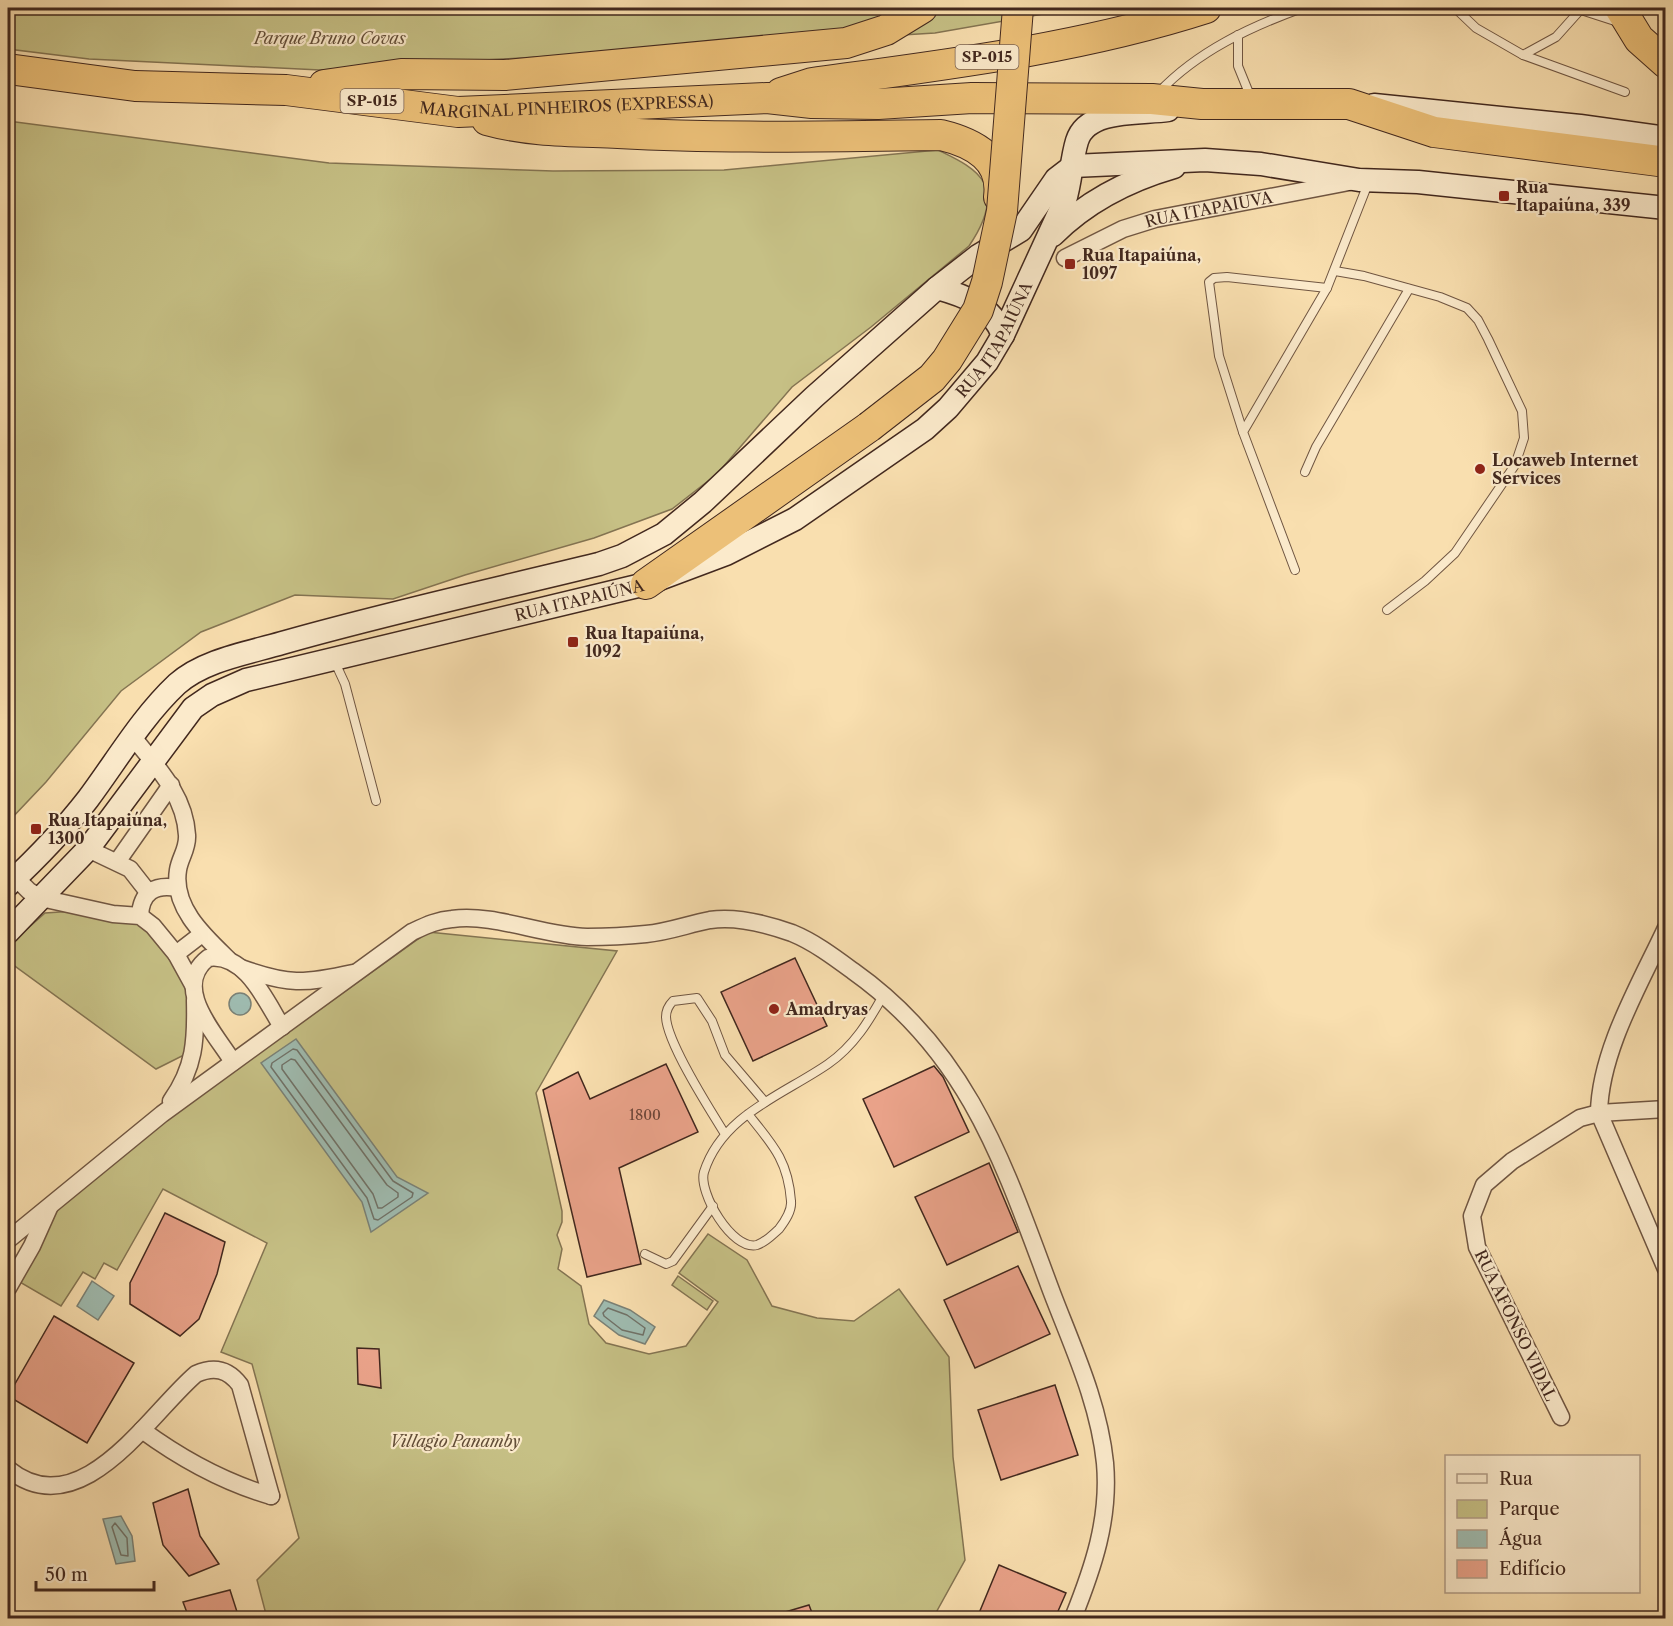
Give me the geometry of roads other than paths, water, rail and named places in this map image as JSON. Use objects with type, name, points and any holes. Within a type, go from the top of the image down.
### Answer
[{"type":"highway","points":[[286,90],[401,74],[505,75],[846,44],[886,30],[922,8]]},
{"type":"highway","points":[[646,584],[869,427],[932,378],[947,360],[978,310],[987,282],[1002,211],[1018,8]]},
{"type":"highway","name":"SP-015","points":[[767,98],[812,83],[1048,47],[1111,34],[1206,8]]},
{"type":"highway","points":[[1625,17],[1653,54],[1665,63]]},
{"type":"highway","name":"MARGINAL PINHEIROS (EXPRESSA)","points":[[8,69],[135,86],[286,90],[458,112],[767,98]]},
{"type":"highway","points":[[8,80],[135,86]]},
{"type":"highway","points":[[767,98],[812,103],[878,104],[972,98],[1152,99],[1202,104],[1349,104],[1434,132],[1665,162]]},
{"type":"highway","points":[[458,112],[517,128],[756,138],[941,135],[962,140],[982,151],[994,164],[1001,184],[997,217],[978,256]]},
{"type":"main road","points":[[1099,164],[1086,146],[1087,140],[1102,118],[1202,104]]},
{"type":"main road","points":[[1349,104],[1435,109],[1665,138]]},
{"type":"main road","name":"RUA ITAPAIÚNA","points":[[8,932],[88,849],[154,764],[183,719],[212,695],[246,680],[646,584],[726,554],[795,519],[926,429],[948,408],[987,362],[1003,335],[1065,200],[1077,140],[1081,133],[1102,118]]},
{"type":"main road","points":[[1043,244],[1089,205],[1115,190],[1151,174],[1205,159]]},
{"type":"main road","points":[[1073,166],[1205,159],[1261,164],[1364,181],[1418,182],[1665,208]]},
{"type":"main road","name":"RUA ITAPAIÚNA","points":[[12,881],[42,854],[80,808],[132,736],[178,684],[191,674],[223,660],[351,624],[599,564],[664,534],[703,502],[814,396],[937,288],[978,256],[1021,230],[1032,218],[1056,178],[1073,166]]},
{"type":"main road","points":[[937,288],[975,300],[986,309],[1003,335]]},
{"type":"street","name":"RUA ITAPAIUVA","points":[[1065,258],[1123,229],[1155,219],[1364,181]]},
{"type":"street","points":[[132,736],[171,785],[180,805],[187,834],[187,849],[178,868],[177,888],[184,908],[202,934],[258,987],[282,1027]]},
{"type":"street","points":[[117,862],[171,785]]},
{"type":"street","points":[[88,849],[130,869],[143,886],[140,915]]},
{"type":"street","points":[[12,881],[41,898],[113,914],[140,915],[153,926],[176,954],[194,992],[233,1062]]},
{"type":"street","points":[[143,886],[163,885],[177,888]]},
{"type":"street","points":[[8,1240],[83,1176],[162,1114],[363,971],[412,932],[435,922],[455,918],[583,937],[649,934],[714,920],[754,922],[794,934],[825,951],[884,993],[921,1030],[959,1078],[1004,1164],[1096,1410],[1105,1464],[1105,1504],[1098,1555],[1073,1618]]},
{"type":"street","points":[[1665,928],[1606,1066],[1599,1092],[1599,1113],[1665,1269]]},
{"type":"street","points":[[176,954],[202,934]]},
{"type":"street","points":[[162,1114],[186,1080],[196,1039],[194,992],[196,970],[208,958],[234,963],[271,978],[300,983],[363,971]]},
{"type":"street","name":"RUA AFONSO VIDAL","points":[[1561,1417],[1477,1247],[1472,1216],[1484,1185],[1512,1161],[1580,1118],[1599,1113],[1665,1109]]},
{"type":"street","points":[[8,1287],[32,1246],[49,1207]]},
{"type":"street","points":[[8,1469],[31,1482],[54,1485],[76,1480],[102,1468],[196,1374],[207,1369],[222,1370],[234,1376],[240,1385],[272,1496],[212,1474],[179,1457],[142,1430]]},
{"type":"lane","points":[[1152,99],[1175,75],[1238,35],[1302,8]]},
{"type":"lane","points":[[1455,8],[1476,28],[1523,55],[1625,92]]},
{"type":"lane","points":[[1523,55],[1556,37],[1582,9],[1625,17]]},
{"type":"lane","points":[[1238,35],[1238,66],[1254,104]]},
{"type":"lane","points":[[1243,432],[1327,288],[1335,271],[1364,181]]},
{"type":"lane","points":[[1335,271],[1409,289],[1455,302],[1467,308],[1478,320],[1522,411],[1524,438],[1515,465],[1455,553],[1425,581],[1386,610]]},
{"type":"lane","points":[[1295,570],[1243,432],[1219,356],[1209,282],[1214,278],[1227,277],[1327,288]]},
{"type":"lane","points":[[1305,472],[1316,447],[1409,289]]},
{"type":"lane","points":[[333,659],[345,684],[376,801]]},
{"type":"lane","points":[[748,1114],[775,1148],[789,1176],[792,1208],[782,1225],[770,1238],[756,1245],[743,1243],[730,1234],[705,1192],[703,1175],[725,1134],[748,1114],[829,1063],[852,1044],[863,1031],[884,993]]},
{"type":"lane","points":[[725,1134],[694,1082],[668,1028],[666,1015],[674,1001],[697,998],[712,1021],[725,1055],[765,1102]]},
{"type":"lane","points":[[645,1254],[666,1264],[673,1261],[713,1206]]},
{"type":"water","points":[[236,993],[244,993],[251,1000],[251,1008],[244,1015],[236,1015],[229,1008],[229,1000]]},
{"type":"water","points":[[296,1039],[397,1177],[428,1193],[371,1232],[362,1202],[261,1063]]},
{"type":"water","points":[[92,1281],[114,1296],[98,1320],[77,1306]]},
{"type":"water","points":[[604,1300],[630,1310],[655,1327],[645,1344],[619,1335],[594,1316]]},
{"type":"water","points":[[121,1516],[132,1536],[135,1561],[116,1564],[103,1519]]},
{"type":"place","name":"Rua Itapaiúna, 339","points":[[1504,196]]},
{"type":"place","name":"Rua Itapaiúna, 1097","points":[[1070,264]]},
{"type":"place","name":"Locaweb Internet Services","points":[[1480,469]]},
{"type":"place","name":"Rua Itapaiúna, 1092","points":[[573,642]]},
{"type":"place","name":"Rua Itapaiúna, 1300","points":[[36,829]]},
{"type":"place","name":"Amadryas","points":[[774,1009]]},
{"type":"park label","name":"Parque Bruno Covas","points":[[330,38]]},
{"type":"park label","name":"Villagio Panamby","points":[[455,1441]]}]
